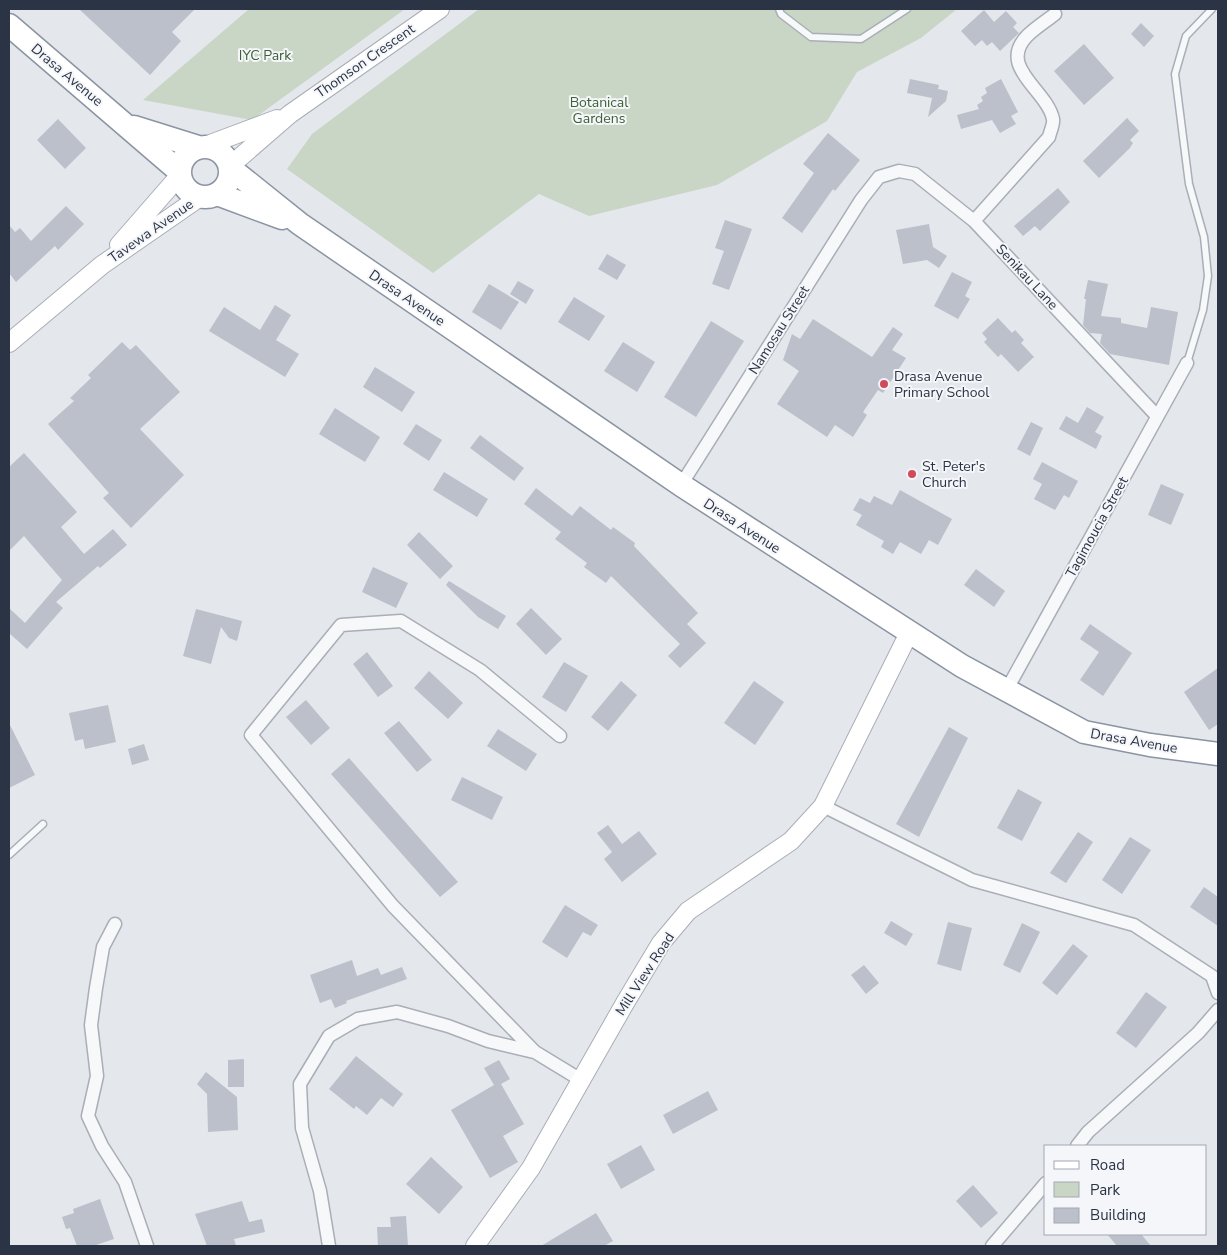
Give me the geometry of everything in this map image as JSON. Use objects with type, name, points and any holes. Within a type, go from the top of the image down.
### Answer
[{"type":"highway","name":"Drasa Avenue","points":[[9,25],[126,124],[180,173]]},
{"type":"highway","name":"Drasa Avenue","points":[[126,124],[202,147]]},
{"type":"highway","points":[[202,147],[221,152],[230,167],[228,184],[209,196],[186,189],[180,173],[185,156],[202,147]]},
{"type":"highway","name":"Drasa Avenue","points":[[230,167],[300,224],[681,485],[909,633],[1006,691],[1084,732],[1150,745],[1218,754]]},
{"type":"highway","name":"Drasa Avenue","points":[[209,196],[300,224]]},
{"type":"street","name":"Thomson Crescent","points":[[230,167],[290,114],[440,9]]},
{"type":"street","points":[[974,221],[1049,137],[1054,120],[1047,104],[1022,72],[1018,52],[1026,36],[1054,14]]},
{"type":"street","name":"Thomson Crescent","points":[[202,147],[290,114]]},
{"type":"street","name":"Senikau Lane","points":[[879,176],[899,171],[914,174],[974,221],[1156,415]]},
{"type":"street","name":"Tavewa Avenue","points":[[102,265],[180,173]]},
{"type":"street","name":"Namosau Street","points":[[681,485],[850,217],[879,176]]},
{"type":"street","name":"Tavewa Avenue","points":[[9,343],[102,265],[209,196]]},
{"type":"street","name":"Tagimoucia Street","points":[[1006,691],[1136,456],[1156,415],[1187,363]]},
{"type":"street","points":[[560,736],[480,670],[401,621],[341,624],[251,735],[394,906],[535,1052],[580,1080]]},
{"type":"street","name":"Mill View Road","points":[[475,1246],[531,1168],[580,1080],[661,943],[688,911],[791,841],[823,806],[909,633]]},
{"type":"street","points":[[823,806],[972,880],[1134,925],[1212,976],[1218,993]]},
{"type":"street","points":[[114,924],[103,947],[96,988],[91,1025],[97,1076],[88,1116],[102,1146],[125,1182],[147,1246]]},
{"type":"street","points":[[1077,1145],[1088,1132],[1198,1033],[1218,1010]]},
{"type":"street","points":[[329,1246],[320,1191],[302,1128],[300,1084],[329,1036],[358,1019],[397,1012],[448,1026],[488,1041],[535,1052]]},
{"type":"street","points":[[992,1246],[1044,1184]]},
{"type":"lane","points":[[779,9],[781,14],[811,37],[861,39],[906,9]]},
{"type":"lane","points":[[1187,363],[1203,310],[1208,276],[1204,237],[1190,184],[1175,74],[1186,36],[1212,9]]},
{"type":"lane","points":[[9,855],[43,824]]},
{"type":"green space","name":"IYC Park","points":[[249,9],[405,9],[252,120],[143,100]]},
{"type":"green space","name":"Botanical Gardens","points":[[479,9],[957,9],[921,38],[857,72],[827,121],[717,185],[589,216],[539,194],[433,273],[287,169],[312,134]]},
{"type":"building","points":[[79,9],[195,9],[172,32],[181,41],[150,75]]},
{"type":"building","points":[[984,10],[994,22],[1006,11],[1017,23],[1013,27],[1019,33],[1000,51],[992,42],[987,46],[982,40],[975,46],[961,31]]},
{"type":"building","points":[[1141,23],[1154,36],[1144,47],[1131,34]]},
{"type":"building","points":[[1084,44],[1114,78],[1084,105],[1054,71]]},
{"type":"building","points":[[910,79],[939,85],[938,89],[948,91],[946,101],[928,117],[932,98],[907,93]]},
{"type":"building","points":[[1001,79],[1018,112],[1011,116],[1016,124],[1000,133],[992,120],[961,129],[957,115],[979,109],[977,105],[983,101],[981,97],[987,93],[985,88]]},
{"type":"building","points":[[1127,118],[1139,131],[1130,140],[1133,143],[1129,149],[1099,178],[1083,161]]},
{"type":"building","points":[[58,119],[86,148],[65,169],[37,140]]},
{"type":"building","points":[[828,133],[860,160],[835,191],[833,189],[802,233],[782,218],[814,173],[803,164]]},
{"type":"building","points":[[1058,188],[1070,202],[1040,231],[1035,226],[1023,236],[1014,226]]},
{"type":"building","points":[[66,206],[84,224],[58,250],[55,246],[16,282],[9,273],[9,225],[15,232],[20,228],[31,241]]},
{"type":"building","points":[[725,220],[752,229],[729,290],[712,284],[724,251],[715,248]]},
{"type":"building","points":[[929,224],[933,247],[947,256],[939,268],[927,260],[903,264],[896,230]]},
{"type":"building","points":[[607,254],[626,265],[617,280],[598,269]]},
{"type":"building","points":[[952,272],[972,282],[965,296],[970,299],[958,319],[934,306]]},
{"type":"building","points":[[1088,280],[1108,284],[1101,316],[1121,318],[1121,323],[1147,328],[1151,307],[1178,312],[1169,365],[1110,354],[1100,343],[1102,334],[1090,333],[1083,325],[1086,299],[1084,299]]},
{"type":"building","points":[[518,281],[534,290],[526,304],[510,294]]},
{"type":"building","points":[[489,284],[519,302],[501,330],[472,312]]},
{"type":"building","points":[[574,297],[605,316],[589,341],[558,322]]},
{"type":"building","points":[[275,305],[291,315],[276,340],[299,354],[285,377],[209,331],[224,307],[260,330]]},
{"type":"building","points":[[998,318],[1012,333],[1015,330],[1024,340],[1021,343],[1034,357],[1018,372],[1001,354],[998,357],[984,342],[987,339],[982,333]]},
{"type":"building","points":[[813,319],[872,357],[893,327],[903,334],[892,350],[906,358],[883,393],[878,390],[863,412],[867,415],[853,437],[835,425],[827,437],[777,404],[799,371],[783,360],[792,334],[800,339]]},
{"type":"building","points":[[711,321],[744,341],[696,417],[664,397]]},
{"type":"building","points":[[122,342],[130,350],[136,345],[180,392],[140,429],[184,475],[131,528],[103,498],[109,493],[48,424],[74,401],[70,398],[91,378],[88,375]]},
{"type":"building","points":[[623,342],[655,362],[637,392],[604,371]]},
{"type":"building","points":[[375,367],[415,392],[402,412],[363,387]]},
{"type":"building","points":[[1087,407],[1104,417],[1095,432],[1102,436],[1096,449],[1059,429],[1066,416],[1078,423]]},
{"type":"building","points":[[335,408],[380,437],[365,462],[319,434]]},
{"type":"building","points":[[1031,422],[1043,428],[1030,456],[1017,449]]},
{"type":"building","points":[[416,424],[442,440],[429,461],[403,444]]},
{"type":"building","points":[[480,435],[524,468],[514,481],[470,448]]},
{"type":"building","points":[[24,453],[77,512],[61,527],[84,554],[113,529],[127,545],[100,568],[98,566],[56,602],[63,608],[27,649],[9,633],[9,608],[25,623],[62,580],[24,536],[9,551],[9,467]]},
{"type":"building","points":[[1042,462],[1078,481],[1069,498],[1064,495],[1055,510],[1034,499],[1042,484],[1033,479]]},
{"type":"building","points":[[444,472],[488,499],[477,517],[433,490]]},
{"type":"building","points":[[1161,484],[1184,494],[1171,525],[1148,515]]},
{"type":"building","points":[[536,488],[572,516],[580,506],[611,530],[613,527],[635,543],[634,546],[698,613],[687,624],[706,643],[680,668],[668,656],[680,644],[611,576],[606,583],[584,567],[587,563],[555,539],[561,532],[524,504]]},
{"type":"building","points":[[900,490],[952,519],[938,545],[929,540],[921,554],[900,542],[893,554],[881,547],[884,541],[856,525],[862,515],[853,510],[860,498],[870,503],[874,496],[892,505]]},
{"type":"building","points":[[419,532],[453,566],[440,579],[407,545]]},
{"type":"building","points":[[373,567],[408,583],[396,608],[362,592]]},
{"type":"building","points":[[976,569],[1005,591],[994,607],[964,585]]},
{"type":"building","points":[[449,581],[506,616],[498,629],[478,617],[446,585]]},
{"type":"building","points":[[531,608],[562,639],[546,655],[516,624]]},
{"type":"building","points":[[196,609],[242,621],[237,641],[229,638],[221,627],[211,664],[183,656]]},
{"type":"building","points":[[1090,624],[1132,653],[1103,696],[1080,680],[1099,652],[1080,639]]},
{"type":"building","points":[[367,652],[393,686],[378,697],[353,664]]},
{"type":"building","points":[[564,662],[588,676],[566,712],[542,697]]},
{"type":"building","points":[[1218,668],[1218,724],[1209,730],[1184,692]]},
{"type":"building","points":[[429,671],[463,703],[448,719],[414,688]]},
{"type":"building","points":[[621,681],[637,695],[608,731],[591,717]]},
{"type":"building","points":[[754,681],[784,702],[755,745],[724,723]]},
{"type":"building","points":[[306,700],[330,728],[311,745],[286,717]]},
{"type":"building","points":[[108,705],[116,742],[85,749],[83,739],[75,741],[69,713]]},
{"type":"building","points":[[399,721],[432,760],[417,772],[384,733]]},
{"type":"building","points":[[9,723],[35,775],[9,788]]},
{"type":"building","points":[[949,727],[968,738],[919,837],[896,824]]},
{"type":"building","points":[[498,729],[537,754],[526,771],[487,746]]},
{"type":"building","points":[[144,744],[149,760],[132,765],[128,749]]},
{"type":"building","points":[[349,758],[458,882],[440,897],[331,774]]},
{"type":"building","points":[[462,777],[503,797],[492,820],[451,800]]},
{"type":"building","points":[[1018,789],[1042,802],[1022,841],[997,828]]},
{"type":"building","points":[[608,825],[622,844],[639,831],[657,854],[622,882],[604,859],[612,852],[597,833]]},
{"type":"building","points":[[1078,832],[1093,842],[1066,883],[1050,873]]},
{"type":"building","points":[[1130,837],[1151,850],[1122,894],[1102,880]]},
{"type":"building","points":[[1204,887],[1218,897],[1218,926],[1190,907]]},
{"type":"building","points":[[565,905],[598,925],[591,936],[583,932],[567,958],[542,942]]},
{"type":"building","points":[[891,921],[913,934],[906,946],[884,933]]},
{"type":"building","points":[[948,922],[972,928],[961,971],[937,964]]},
{"type":"building","points":[[1022,923],[1040,932],[1020,973],[1003,965]]},
{"type":"building","points":[[1073,944],[1088,956],[1057,995],[1042,983]]},
{"type":"building","points":[[352,960],[357,976],[378,968],[381,975],[402,967],[407,979],[346,1001],[347,1003],[335,1008],[331,999],[320,1003],[310,975]]},
{"type":"building","points":[[864,965],[879,983],[866,994],[851,975]]},
{"type":"building","points":[[1146,992],[1167,1007],[1136,1048],[1116,1033]]},
{"type":"building","points":[[356,1056],[403,1094],[393,1107],[381,1098],[367,1115],[356,1106],[354,1109],[329,1089]]},
{"type":"building","points":[[244,1059],[244,1087],[228,1087],[228,1060]]},
{"type":"building","points":[[499,1060],[510,1079],[501,1084],[524,1124],[503,1136],[518,1162],[490,1178],[451,1110],[494,1085],[484,1068]]},
{"type":"building","points":[[206,1072],[237,1097],[238,1130],[208,1132],[207,1094],[197,1084]]},
{"type":"building","points":[[708,1091],[718,1110],[673,1134],[663,1115]]},
{"type":"building","points":[[641,1145],[655,1170],[621,1189],[607,1164]]},
{"type":"building","points":[[431,1157],[463,1187],[439,1214],[406,1184]]},
{"type":"building","points":[[973,1185],[998,1213],[981,1228],[956,1201]]},
{"type":"building","points":[[100,1199],[114,1239],[93,1246],[77,1246],[70,1228],[66,1229],[62,1217],[74,1213],[73,1209]]},
{"type":"building","points":[[242,1201],[249,1222],[262,1219],[265,1232],[234,1239],[236,1246],[207,1246],[195,1214]]},
{"type":"building","points":[[596,1213],[613,1241],[604,1246],[541,1246]]},
{"type":"building","points":[[406,1216],[408,1246],[378,1246],[377,1227],[391,1227],[390,1217]]},
{"type":"building","points":[[1108,1235],[1142,1235],[1151,1246],[1117,1246]]},
{"type":"place","name":"Drasa Avenue Primary School","points":[[884,384]]},
{"type":"place","name":"St. Peter's Church","points":[[912,474]]}]
